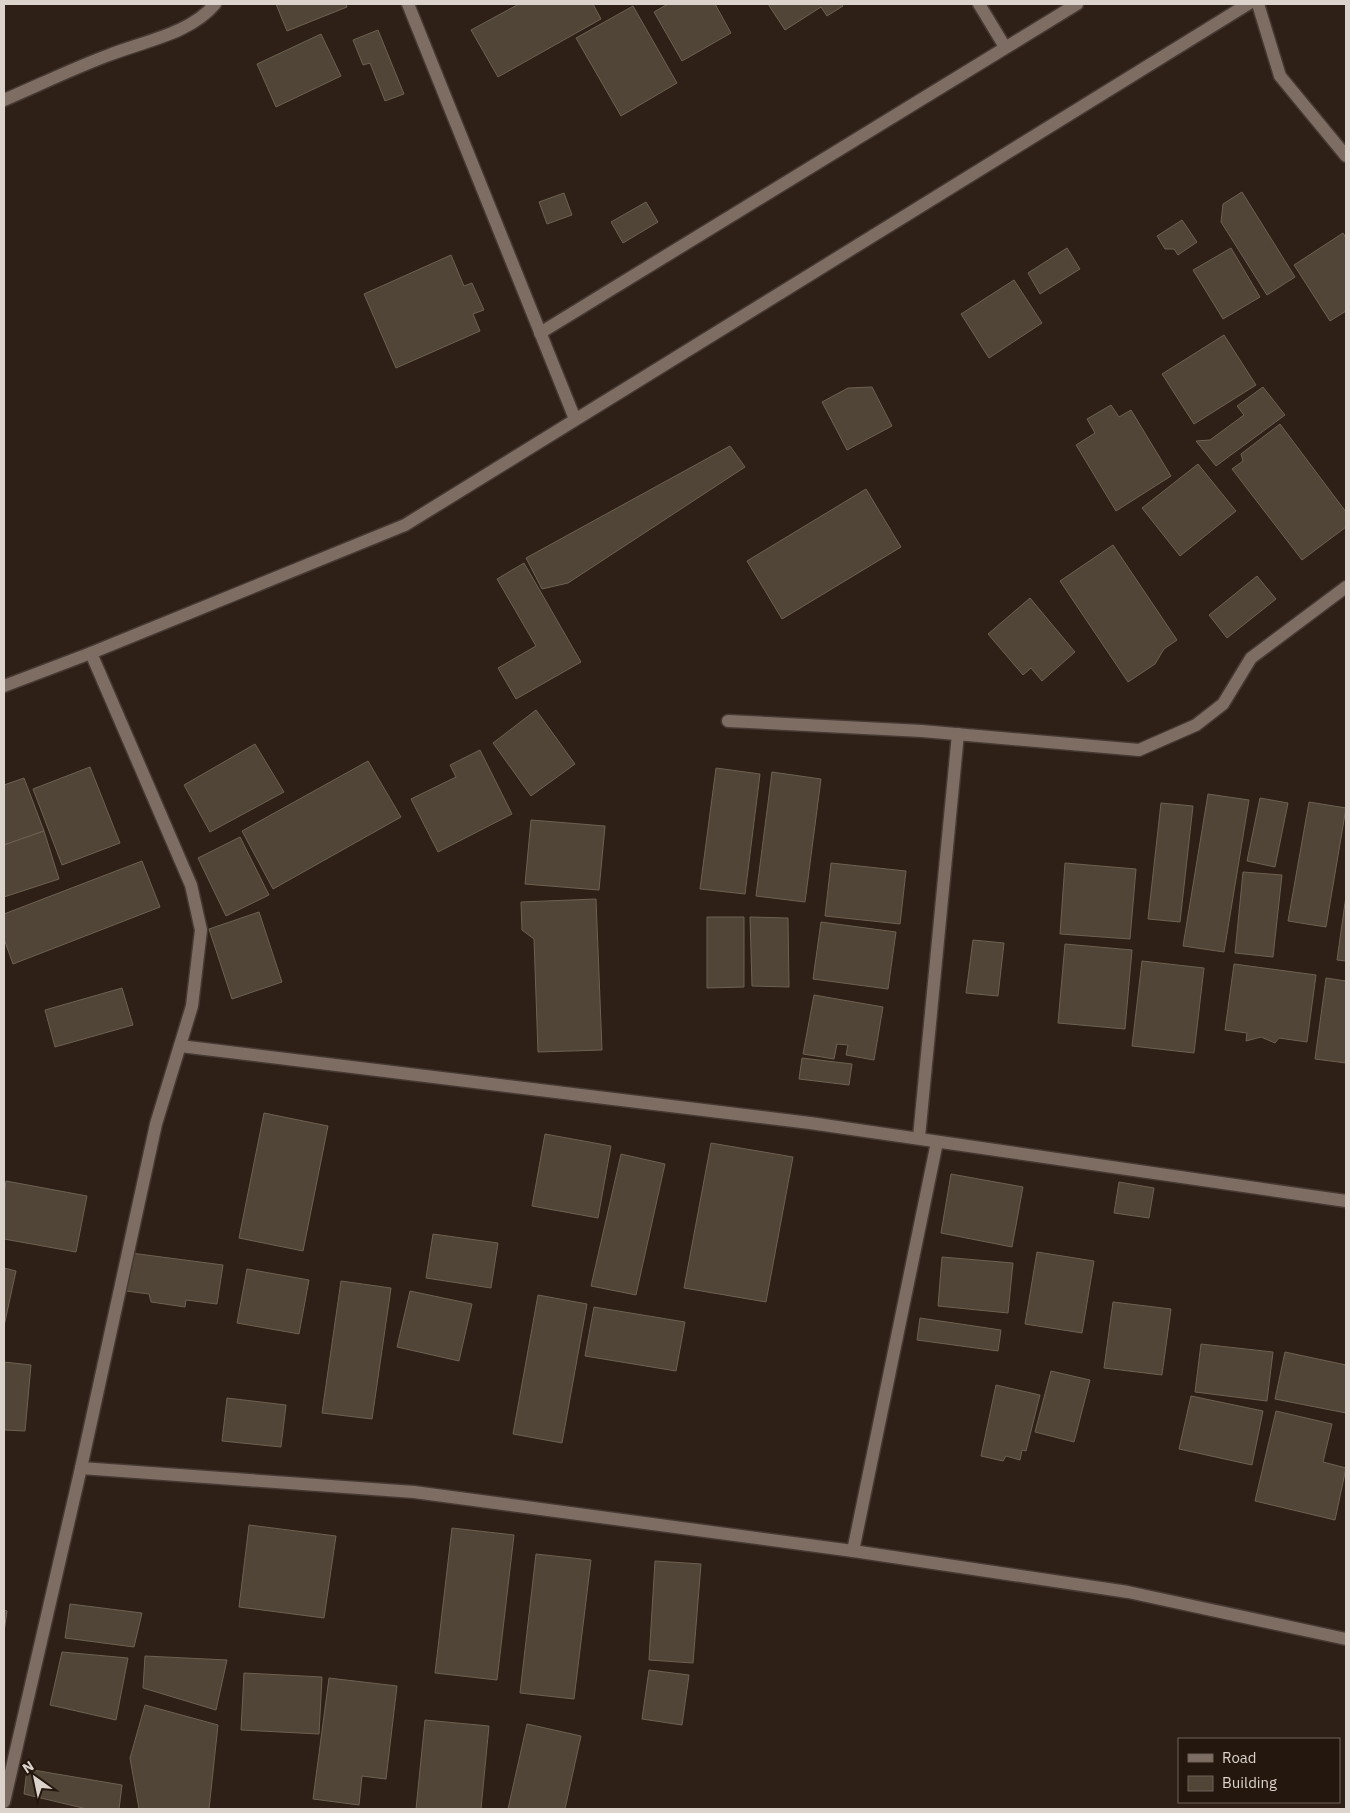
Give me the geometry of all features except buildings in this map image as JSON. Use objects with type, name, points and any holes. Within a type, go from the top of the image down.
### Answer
[{"type":"street","points":[[4,100],[109,55],[166,36],[207,14],[215,4]]},
{"type":"street","points":[[408,4],[575,419]]},
{"type":"street","points":[[979,4],[1005,47]]},
{"type":"street","points":[[4,686],[404,525],[1248,4]]},
{"type":"street","points":[[1258,4],[1280,76],[1346,156]]},
{"type":"street","points":[[540,333],[1069,6]]},
{"type":"street","points":[[728,721],[958,734],[1138,750],[1196,724],[1223,704],[1251,658],[1346,587]]},
{"type":"street","points":[[4,1802],[81,1468],[156,1124],[192,1006],[201,930],[191,885],[91,652]]},
{"type":"street","points":[[919,1137],[958,734]]},
{"type":"street","points":[[180,1046],[919,1137],[937,1142],[1346,1201]]},
{"type":"street","points":[[853,1551],[937,1142]]},
{"type":"street","points":[[81,1468],[414,1492],[853,1551],[1128,1592],[1346,1639]]}]
